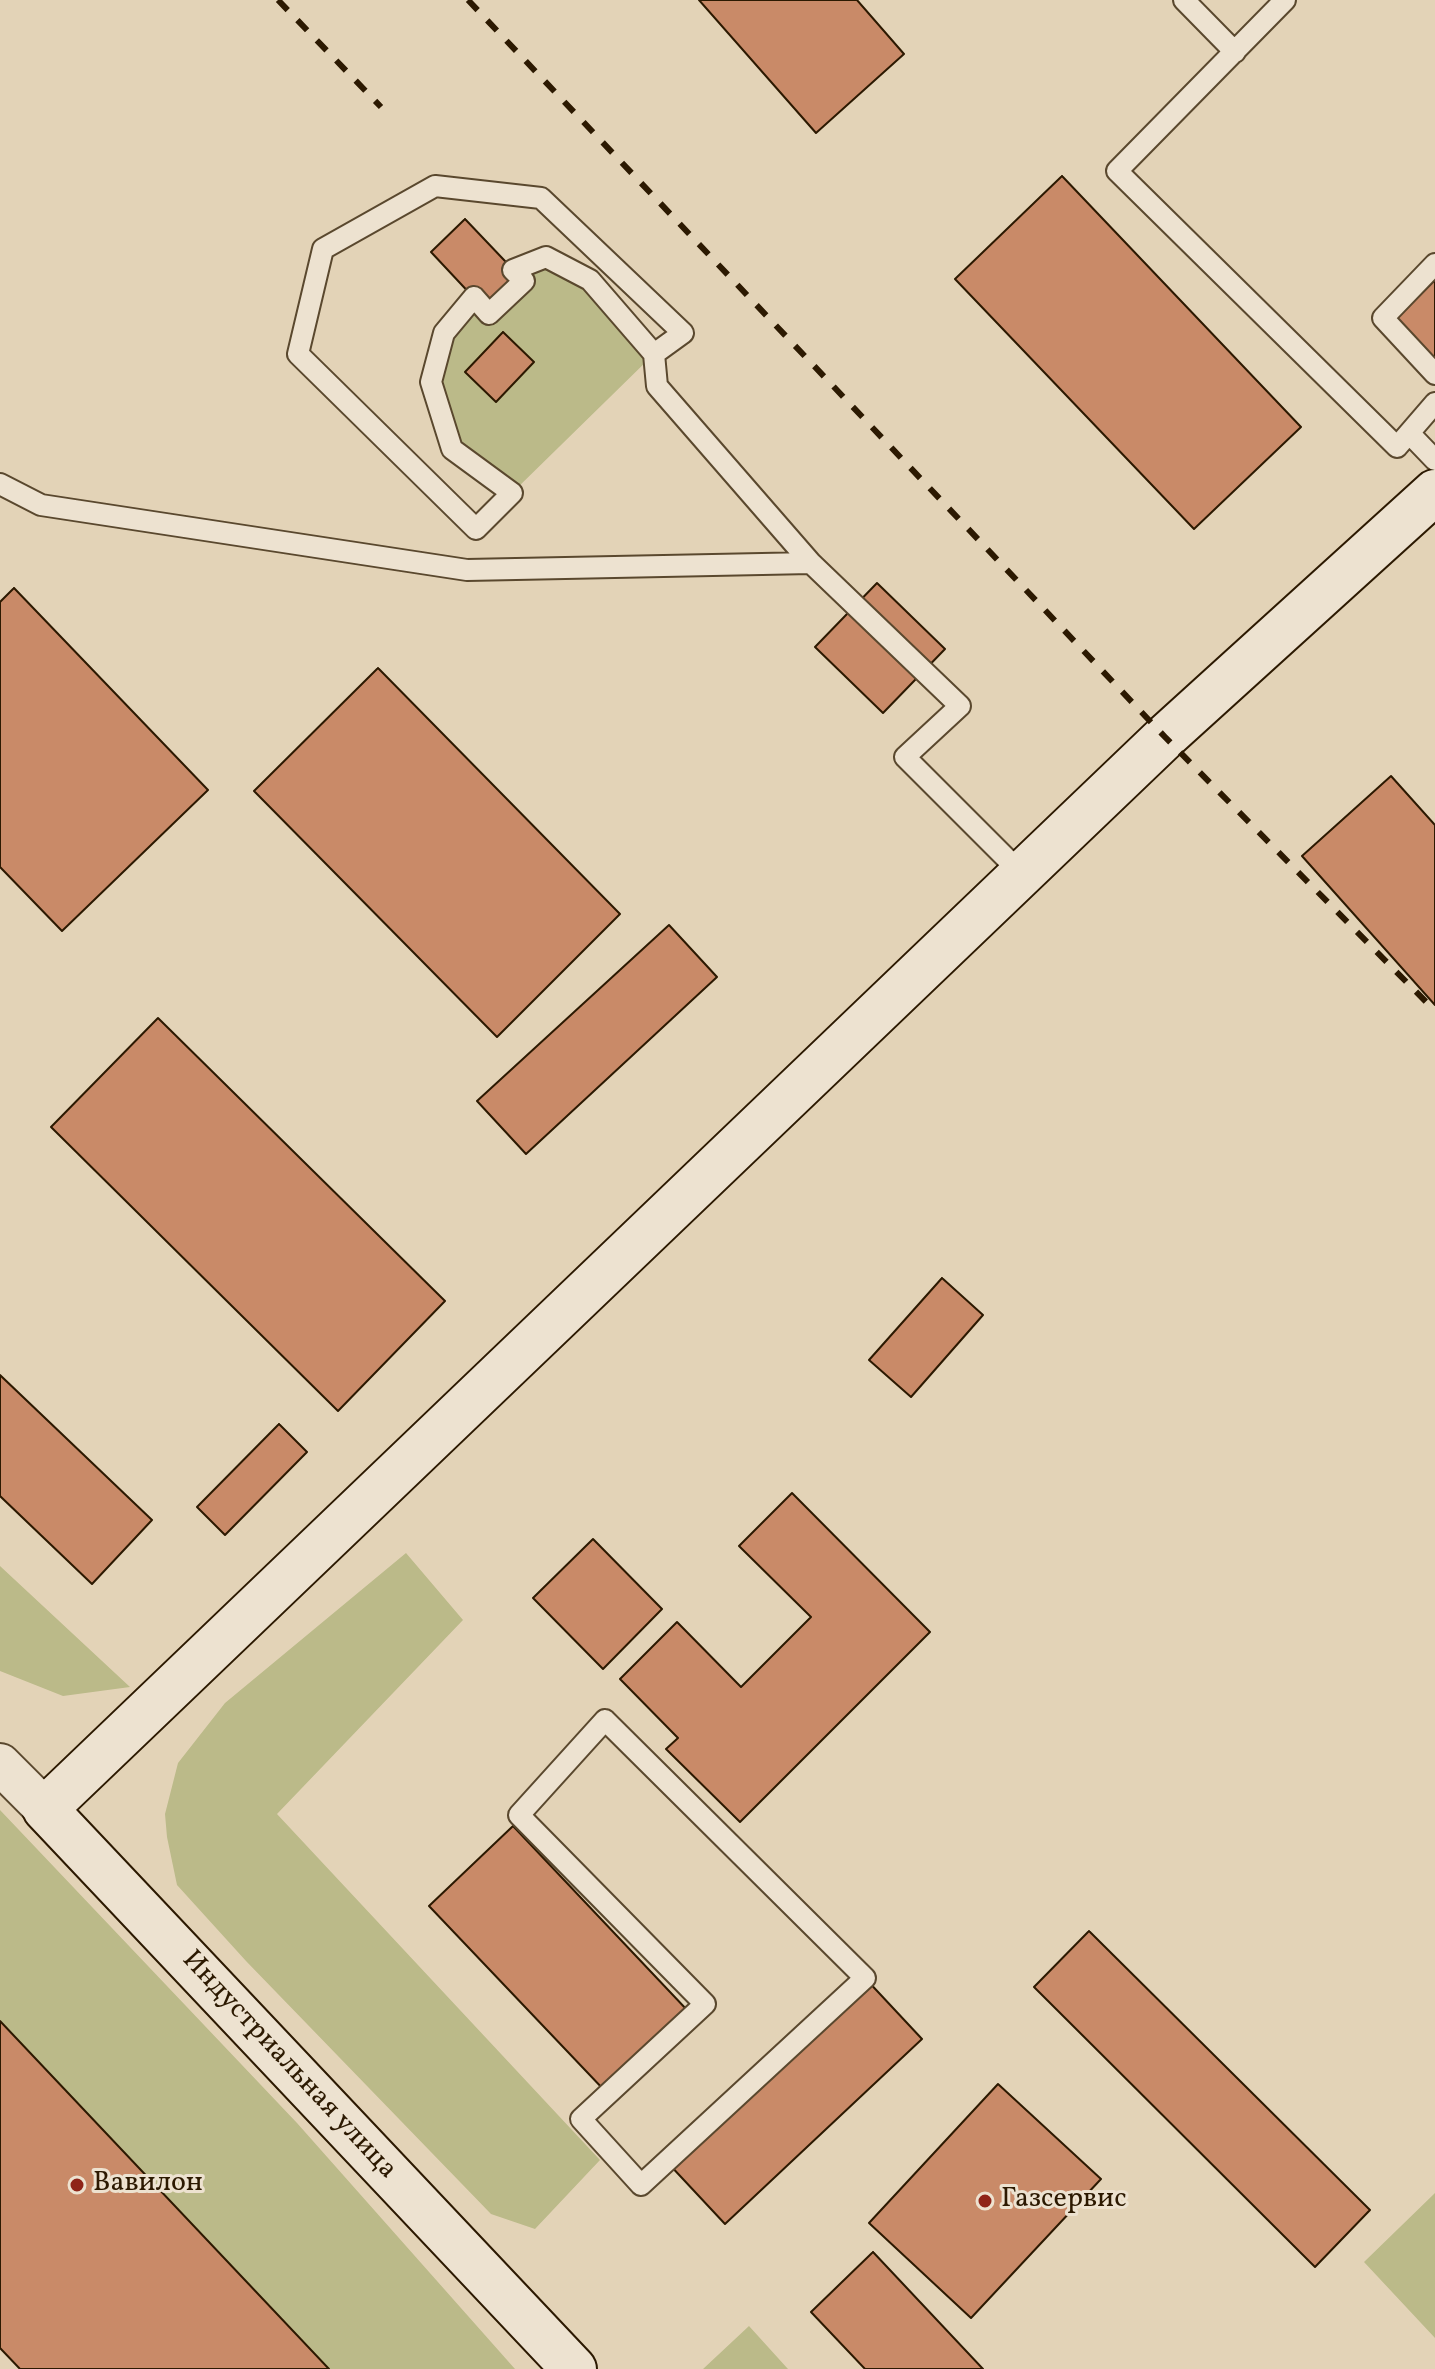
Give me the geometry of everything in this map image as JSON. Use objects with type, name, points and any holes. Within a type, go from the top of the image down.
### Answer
[{"type":"main road","points":[[45,1809],[1165,737],[1435,492]]},
{"type":"main road","name":"Индустриальная улица","points":[[45,1809],[574,2369]]},
{"type":"street","name":"Индустриальная улица","points":[[0,1764],[45,1809]]},
{"type":"lane","points":[[1184,0],[1235,52]]},
{"type":"lane","points":[[1285,0],[1117,171],[1397,447],[1435,403]]},
{"type":"lane","points":[[654,354],[683,333],[541,198],[435,186],[323,249],[298,354],[476,529],[512,493],[452,449],[431,382],[444,333],[474,297],[489,314],[524,281],[513,270],[546,257],[590,280],[654,354],[657,386],[811,563],[960,706],[905,757],[1022,874]]},
{"type":"lane","points":[[1435,264],[1383,318],[1435,374]]},
{"type":"lane","points":[[1410,434],[1435,460]]},
{"type":"lane","points":[[0,484],[41,505],[467,570],[811,563]]},
{"type":"lane","points":[[605,1720],[865,1978],[641,2185],[581,2119],[705,2004],[519,1815],[605,1720]]},
{"type":"shaded area","points":[[546,257],[590,280],[654,354],[512,493],[452,449],[431,382],[444,333]]},
{"type":"shaded area","points":[[406,1553],[463,1620],[277,1814],[600,2160],[535,2229],[491,2214],[246,1961],[177,1885],[167,1837],[165,1814],[178,1763],[225,1703]]},
{"type":"shaded area","points":[[0,1566],[130,1687],[63,1696],[0,1671]]},
{"type":"shaded area","points":[[0,1810],[297,2123],[515,2369],[329,2369],[0,2021]]},
{"type":"shaded area","points":[[1435,2193],[1435,2338],[1364,2262]]},
{"type":"shaded area","points":[[749,2326],[788,2369],[703,2369]]},
{"type":"building","points":[[699,0],[857,0],[904,54],[816,133]]},
{"type":"building","points":[[1062,176],[1301,427],[1194,529],[955,279]]},
{"type":"building","points":[[465,219],[524,281],[489,314],[431,252]]},
{"type":"building","points":[[1435,280],[1435,359],[1395,320]]},
{"type":"building","points":[[503,332],[534,362],[496,402],[465,372]]},
{"type":"building","points":[[877,583],[945,649],[883,713],[815,647]]},
{"type":"building","points":[[14,588],[208,790],[62,931],[0,867],[0,602]]},
{"type":"building","points":[[378,668],[620,914],[497,1037],[254,791]]},
{"type":"building","points":[[1391,776],[1435,825],[1435,1005],[1302,856]]},
{"type":"building","points":[[669,925],[717,977],[526,1154],[477,1101]]},
{"type":"building","points":[[158,1018],[445,1301],[338,1411],[51,1127]]},
{"type":"building","points":[[942,1278],[983,1315],[911,1397],[869,1360]]},
{"type":"building","points":[[0,1375],[152,1520],[92,1584],[0,1496]]},
{"type":"building","points":[[279,1424],[307,1452],[225,1535],[197,1507]]},
{"type":"building","points":[[792,1493],[930,1632],[740,1822],[666,1749],[678,1738],[620,1679],[677,1622],[741,1687],[811,1617],[739,1546]]},
{"type":"building","points":[[593,1539],[662,1609],[603,1669],[533,1598]]},
{"type":"building","points":[[513,1826],[688,2011],[605,2091],[429,1906]]},
{"type":"building","points":[[1089,1931],[1370,2210],[1315,2267],[1034,1987]]},
{"type":"building","points":[[865,1978],[922,2039],[725,2224],[668,2163]]},
{"type":"building","name":"Вавилон","points":[[0,2021],[329,2369],[20,2369],[0,2348]]},
{"type":"building","name":"Газсервис","points":[[998,2084],[1101,2179],[971,2318],[869,2223]]},
{"type":"building","points":[[873,2252],[983,2369],[865,2369],[811,2312]]},
{"type":"railway","points":[[278,0],[381,107]]},
{"type":"railway","points":[[468,0],[1165,737],[1435,1011]]},
{"type":"place","name":"Вавилон","points":[[77,2185]]},
{"type":"place","name":"Газсервис","points":[[985,2201]]}]
